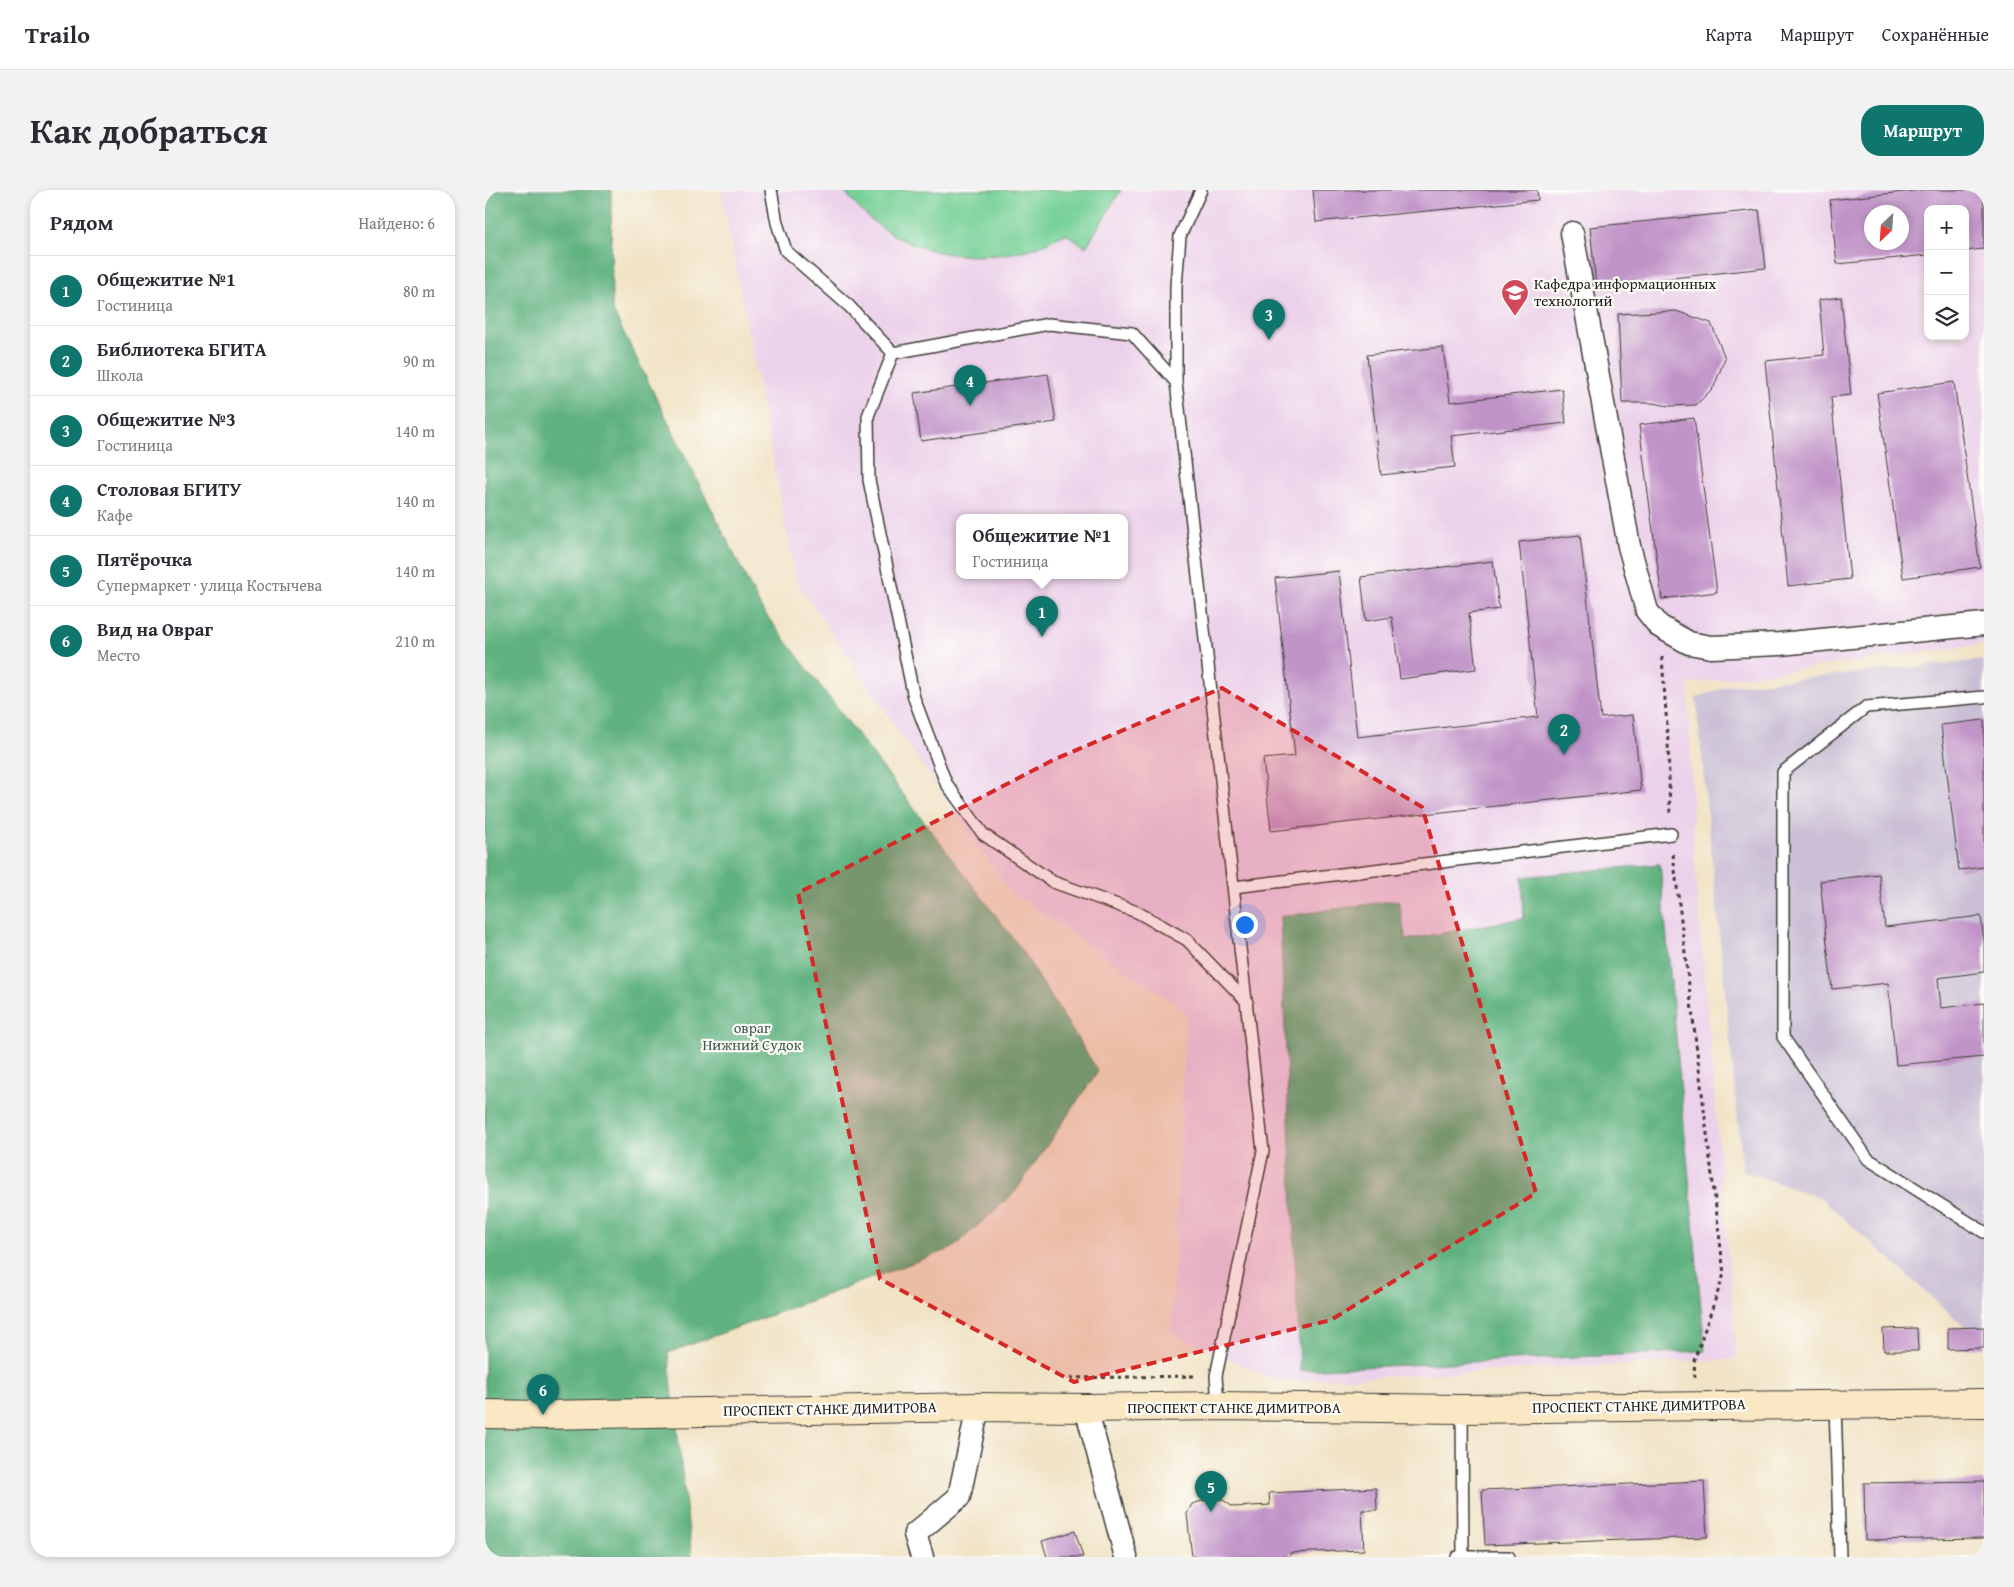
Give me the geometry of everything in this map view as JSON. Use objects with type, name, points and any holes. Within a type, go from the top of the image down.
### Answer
[{"type":"main road","name":"ПРОСПЕКТ СТАНКЕ ДИМИТРОВА","points":[[485,1414],[543,1415],[978,1407],[1218,1406],[1462,1409],[1984,1403]]},
{"type":"street","points":[[1572,233],[1629,546],[1647,610],[1659,626],[1689,643],[1711,647],[1780,644],[1984,624]]},
{"type":"street","points":[[922,1557],[915,1534],[959,1497],[978,1407]]},
{"type":"street","points":[[1086,1408],[1126,1557]]},
{"type":"lane","points":[[771,190],[777,223],[786,251],[849,306],[893,353]]},
{"type":"lane","points":[[1201,190],[1180,236],[1176,286],[1176,382],[1263,1151],[1216,1376],[1218,1406]]},
{"type":"lane","points":[[893,353],[1049,324],[1059,325],[1132,333],[1176,382]]},
{"type":"lane","points":[[893,353],[868,416],[869,480],[914,698],[946,783],[983,834],[1053,882],[1137,912],[1187,940],[1247,1002]]},
{"type":"lane","points":[[1984,697],[1866,707],[1783,772],[1783,1037],[1868,1158],[1984,1232]]},
{"type":"lane","points":[[1234,887],[1671,834]]},
{"type":"lane","points":[[1835,1405],[1840,1557]]},
{"type":"lane","points":[[1462,1409],[1463,1557]]},
{"type":"lane","points":[[1457,1557],[1509,1557]]},
{"type":"path","points":[[1659,626],[1669,742],[1671,834],[1724,1274],[1694,1361],[1696,1406]]},
{"type":"highlighted area","points":[[1222,688],[1422,807],[1536,1193],[1331,1320],[1074,1382],[880,1279],[798,893],[1053,760]]},
{"type":"shaded area","points":[[721,190],[1984,190],[1984,644],[1688,684],[1694,854],[1737,1359],[1277,1381],[1171,1332],[1186,1011],[1009,891],[796,581]]},
{"type":"shaded area","points":[[1984,660],[1984,1327],[1965,1327],[1821,1198],[1743,1171],[1696,698],[1728,686]]},
{"type":"green space","name":"овраг Нижний Судок","points":[[485,190],[611,190],[612,309],[761,608],[1019,946],[1098,1071],[1015,1192],[953,1248],[668,1353],[692,1557],[485,1557]]},
{"type":"green space","points":[[844,190],[1121,190],[1086,247],[1066,234],[1027,250],[975,256],[950,254],[902,240],[881,227],[861,210]]},
{"type":"green space","points":[[1660,864],[1705,1351],[1300,1370],[1280,917],[1398,900],[1406,940],[1524,918],[1522,877]]},
{"type":"building","points":[[1313,190],[1537,190],[1538,200],[1316,222]]},
{"type":"building","points":[[1922,190],[1984,190],[1984,249],[1969,251],[1969,205],[1924,205],[1924,255],[1837,264],[1830,200]]},
{"type":"building","points":[[1759,210],[1766,268],[1596,286],[1590,227]]},
{"type":"building","points":[[1841,297],[1851,395],[1831,397],[1850,579],[1788,586],[1765,361],[1824,355],[1819,300]]},
{"type":"building","points":[[1676,311],[1711,323],[1725,358],[1714,387],[1696,405],[1669,406],[1652,403],[1622,403],[1618,314]]},
{"type":"building","points":[[1443,347],[1450,402],[1562,389],[1566,423],[1451,436],[1455,467],[1381,475],[1367,355]]},
{"type":"building","points":[[1048,374],[1056,422],[921,441],[914,393]]},
{"type":"building","points":[[1954,382],[1980,567],[1903,578],[1877,393]]},
{"type":"building","points":[[1694,418],[1717,592],[1662,599],[1639,425]]},
{"type":"building","points":[[1580,535],[1601,718],[1633,715],[1641,790],[1271,831],[1263,759],[1295,756],[1275,578],[1339,571],[1357,737],[1538,717],[1519,542]]},
{"type":"building","points":[[1493,561],[1499,609],[1469,613],[1476,669],[1400,679],[1392,617],[1366,621],[1361,577]]},
{"type":"building","points":[[1984,720],[1984,867],[1959,870],[1941,725]]},
{"type":"building","points":[[1879,874],[1885,927],[1981,916],[1984,941],[1984,972],[1938,978],[1941,1008],[1984,1003],[1984,1057],[1896,1065],[1888,983],[1832,989],[1820,881]]},
{"type":"building","points":[[1984,1327],[1984,1348],[1948,1349],[1948,1328]]},
{"type":"building","points":[[1917,1328],[1918,1351],[1884,1351],[1883,1329]]},
{"type":"building","points":[[1704,1481],[1707,1537],[1485,1545],[1482,1490]]},
{"type":"building","points":[[1984,1481],[1984,1538],[1865,1540],[1864,1483]]},
{"type":"building","points":[[1376,1488],[1377,1510],[1362,1510],[1364,1550],[1290,1553],[1290,1557],[1192,1557],[1187,1514],[1192,1504],[1213,1498],[1223,1500],[1233,1507],[1270,1505],[1269,1493]]},
{"type":"building","points":[[1075,1531],[1083,1557],[1047,1557],[1042,1541]]},
{"type":"place","name":"Кафедра информационных технологий","points":[[1515,317]]},
{"type":"place","name":"Общежитие №3","points":[[1269,340]]},
{"type":"place","name":"Столовая БГИТУ","points":[[970,406]]},
{"type":"place","name":"Общежитие №1","points":[[1042,637]]},
{"type":"place","name":"Библиотека БГИТА","points":[[1564,755]]},
{"type":"place","name":"Вид на Овраг","points":[[543,1415]]},
{"type":"place","name":"Пятёрочка","points":[[1211,1512]]}]
